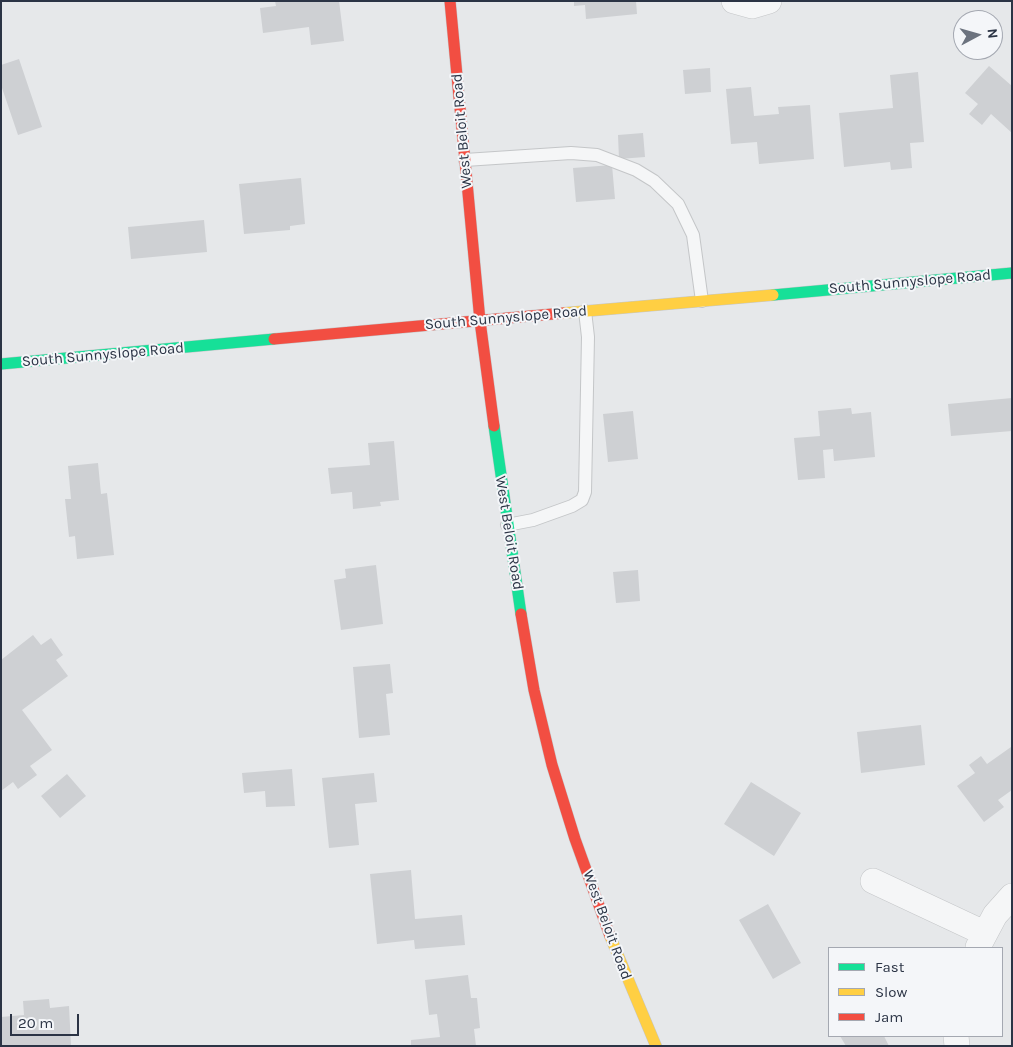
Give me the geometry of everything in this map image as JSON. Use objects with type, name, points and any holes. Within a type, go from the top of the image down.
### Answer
[{"type":"main road","name":"West Beloit Road","points":[[450,1],[480,320],[507,525],[534,690],[552,765],[604,921],[656,1046]]},
{"type":"main road","name":"South Sunnyslope Road","points":[[1,364],[1012,273]]},
{"type":"street","points":[[734,1],[752,6],[769,1]]},
{"type":"street","points":[[874,881],[981,941],[995,915],[1012,896]]},
{"type":"lane","points":[[465,160],[571,153],[597,155],[636,170],[654,180],[678,204],[693,235],[699,267],[702,301]]},
{"type":"lane","points":[[507,525],[533,520],[572,506],[582,500],[585,492],[588,337],[585,311]]},
{"type":"building","points":[[275,1],[339,1],[344,41],[311,45],[309,27],[263,33],[260,8],[276,6]]},
{"type":"building","points":[[574,1],[636,1],[637,14],[586,19],[585,5],[574,6]]},
{"type":"building","points":[[19,59],[42,127],[18,135],[1,85],[1,65]]},
{"type":"building","points":[[989,66],[1012,86],[1012,133],[991,114],[982,125],[969,114],[978,104],[965,93]]},
{"type":"building","points":[[710,68],[711,92],[685,94],[683,70]]},
{"type":"building","points":[[918,72],[924,142],[910,143],[912,168],[891,170],[890,162],[844,167],[839,113],[893,108],[890,75]]},
{"type":"building","points":[[751,87],[754,116],[779,114],[778,107],[810,105],[814,159],[759,164],[757,142],[731,144],[726,89]]},
{"type":"building","points":[[643,133],[645,157],[619,159],[618,135]]},
{"type":"building","points":[[612,165],[615,199],[576,202],[573,168]]},
{"type":"building","points":[[301,178],[305,224],[290,226],[290,230],[244,234],[239,184]]},
{"type":"building","points":[[204,220],[207,252],[131,259],[128,227]]},
{"type":"building","points":[[1012,398],[1012,431],[951,436],[948,404]]},
{"type":"building","points":[[851,408],[852,414],[871,412],[875,457],[834,461],[833,449],[823,450],[825,478],[798,480],[794,438],[820,436],[818,411]]},
{"type":"building","points":[[633,411],[638,459],[608,462],[603,414]]},
{"type":"building","points":[[394,441],[399,500],[380,502],[381,506],[353,509],[352,492],[331,494],[328,468],[370,465],[368,443]]},
{"type":"building","points":[[98,463],[101,494],[107,493],[114,555],[77,559],[75,536],[69,537],[65,499],[71,499],[68,466]]},
{"type":"building","points":[[376,565],[383,624],[341,630],[334,580],[346,578],[345,569]]},
{"type":"building","points":[[638,570],[640,601],[616,603],[613,572]]},
{"type":"building","points":[[33,635],[41,645],[51,638],[63,655],[56,660],[68,676],[22,710],[52,750],[30,766],[37,775],[18,789],[13,782],[1,791],[1,660]]},
{"type":"building","points":[[390,664],[393,693],[386,694],[390,735],[359,738],[353,667]]},
{"type":"building","points":[[921,725],[925,765],[861,773],[857,732]]},
{"type":"building","points":[[1011,747],[1012,790],[998,800],[1004,807],[984,822],[957,786],[975,773],[969,765],[981,756],[987,764]]},
{"type":"building","points":[[292,769],[295,806],[266,807],[265,791],[244,793],[242,773]]},
{"type":"building","points":[[374,773],[377,802],[355,804],[359,845],[329,848],[322,778]]},
{"type":"building","points":[[67,774],[86,796],[60,818],[41,796]]},
{"type":"building","points":[[751,782],[801,813],[774,856],[724,824]]},
{"type":"building","points":[[411,870],[415,919],[462,915],[465,945],[415,949],[414,940],[377,944],[370,874]]},
{"type":"building","points":[[768,904],[801,963],[773,979],[739,920]]},
{"type":"building","points":[[468,975],[471,998],[477,998],[480,1028],[474,1029],[476,1046],[411,1046],[411,1040],[440,1037],[437,1014],[429,1015],[425,980]]},
{"type":"building","points":[[49,999],[50,1008],[69,1006],[71,1045],[1,1046],[1,1017],[24,1015],[23,1001]]},
{"type":"building","points":[[841,1037],[884,1037],[889,1046],[846,1046]]},
{"type":"traffic: fast","points":[[773,295],[1012,273]]},
{"type":"traffic: fast","points":[[1,364],[274,339]]},
{"type":"traffic: fast","points":[[494,426],[521,614]]},
{"type":"traffic: slow","points":[[564,313],[773,295]]},
{"type":"traffic: slow","points":[[610,936],[656,1046]]},
{"type":"traffic: jam","points":[[450,1],[480,321],[494,426]]},
{"type":"traffic: jam","points":[[274,339],[564,313]]},
{"type":"traffic: jam","points":[[521,614],[534,690],[552,765],[575,839],[610,936]]}]
